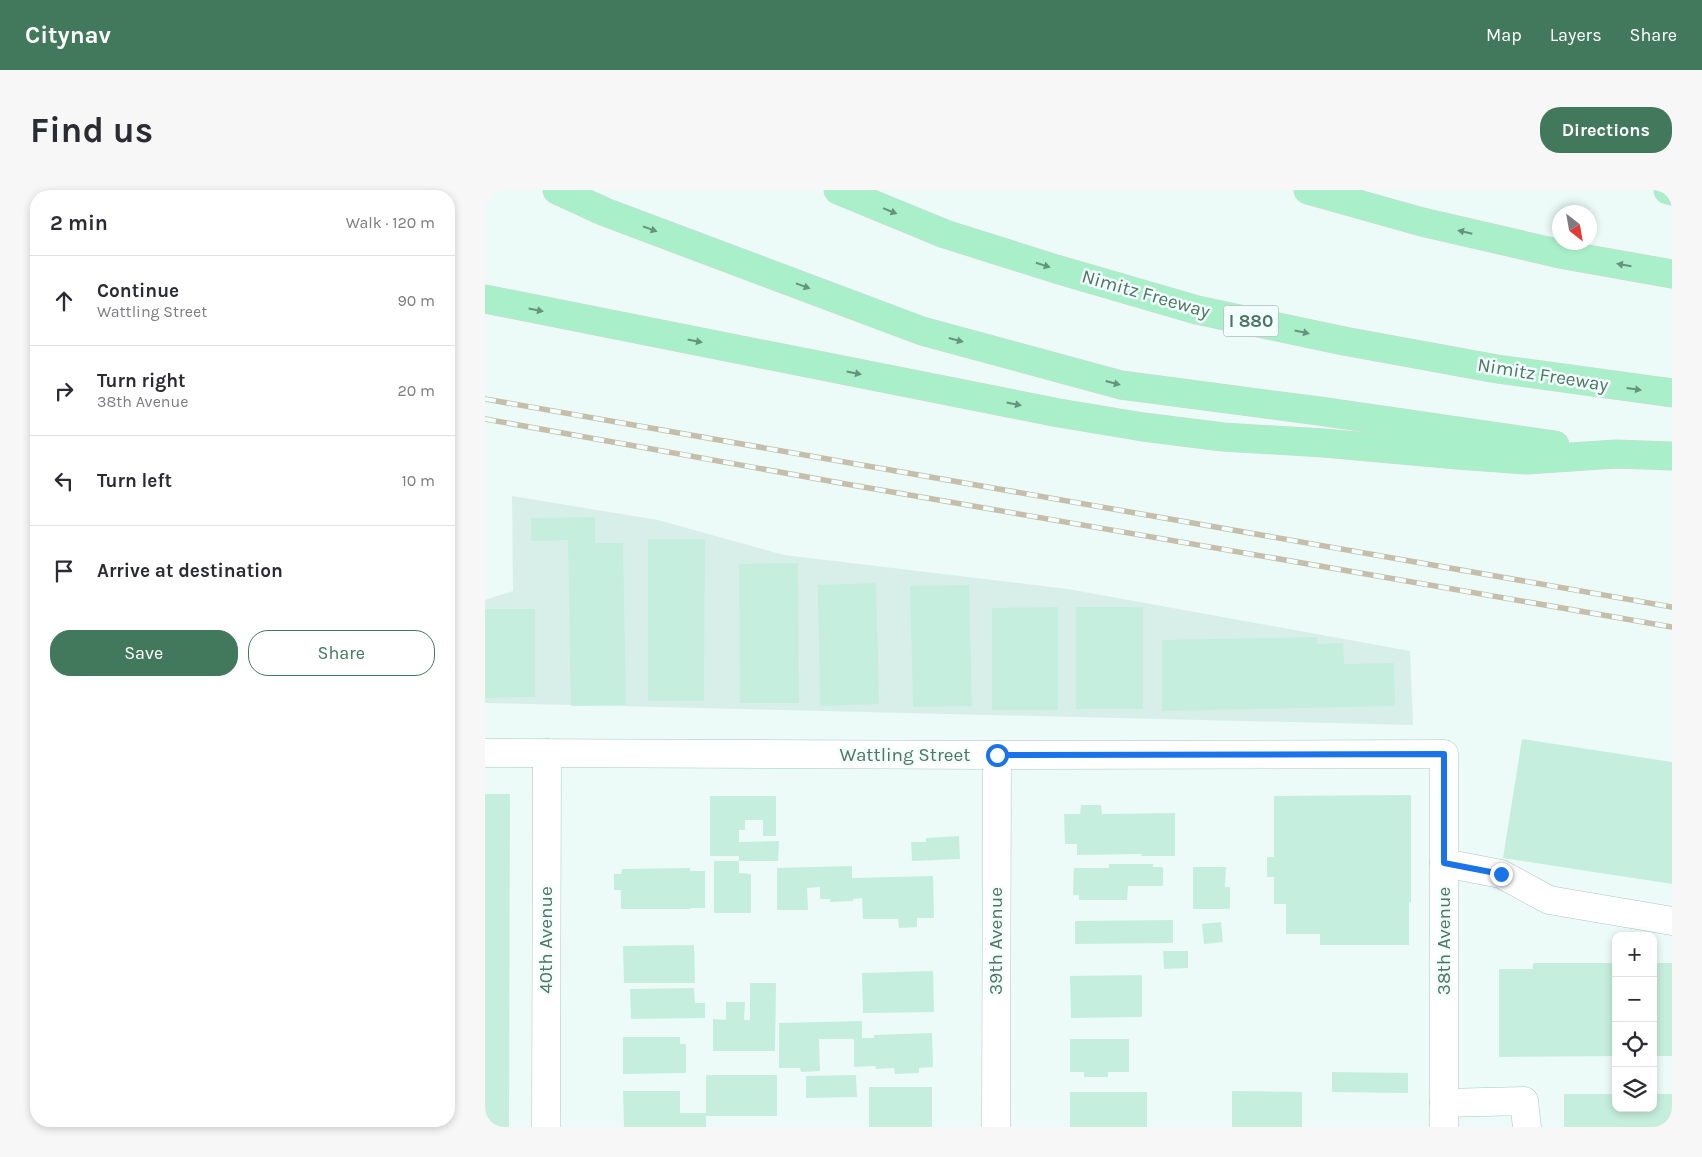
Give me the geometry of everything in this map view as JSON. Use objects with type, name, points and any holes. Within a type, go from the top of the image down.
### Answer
[{"type":"highway","points":[[557,190],[605,212],[923,331],[1121,385],[1319,411],[1616,454]]},
{"type":"highway","points":[[1308,190],[1422,222],[1565,255],[1672,274]]},
{"type":"highway","name":"Nimitz Freeway","points":[[841,191],[945,234],[1055,269],[1197,310],[1344,341],[1497,369],[1672,393]]},
{"type":"highway","points":[[486,300],[1059,413],[1143,427],[1223,437],[1324,443],[1516,459],[1616,454],[1672,456]]},
{"type":"street","name":"Wattling Street","points":[[485,753],[1444,754]]},
{"type":"street","name":"40th Avenue","points":[[546,1127],[547,753]]},
{"type":"street","name":"38th Avenue","points":[[1444,754],[1444,1115]]},
{"type":"street","name":"39th Avenue","points":[[996,1127],[997,755]]},
{"type":"street","points":[[1444,863],[1501,874],[1549,900],[1672,921]]},
{"type":"street","points":[[1444,1115],[1524,1101],[1527,1127]]},
{"type":"shaded area","points":[[512,496],[658,520],[784,555],[1068,589],[1410,651],[1413,725],[485,703],[485,600],[513,591]]},
{"type":"building","points":[[595,517],[595,543],[623,543],[626,705],[571,706],[568,540],[531,541],[531,518]]},
{"type":"building","points":[[648,539],[705,539],[704,701],[648,701]]},
{"type":"building","points":[[798,563],[799,703],[740,703],[739,564]]},
{"type":"building","points":[[876,583],[879,704],[820,706],[818,585]]},
{"type":"building","points":[[969,585],[972,706],[913,707],[910,586]]},
{"type":"building","points":[[1058,607],[1058,710],[992,710],[992,608]]},
{"type":"building","points":[[1076,607],[1143,607],[1143,709],[1076,709]]},
{"type":"building","points":[[485,609],[535,609],[535,697],[485,698]]},
{"type":"building","points":[[1317,637],[1317,644],[1343,643],[1344,664],[1394,663],[1395,706],[1162,711],[1162,640]]},
{"type":"building","points":[[1522,739],[1672,762],[1672,884],[1503,858]]},
{"type":"building","points":[[485,794],[510,794],[509,1127],[485,1127]]},
{"type":"building","points":[[1411,795],[1409,945],[1320,945],[1320,934],[1286,934],[1286,904],[1274,904],[1274,877],[1267,877],[1267,857],[1274,857],[1274,796]]},
{"type":"building","points":[[710,796],[776,796],[776,836],[763,836],[763,820],[745,820],[745,830],[739,830],[739,842],[779,841],[778,861],[739,861],[739,856],[710,856]]},
{"type":"building","points":[[1081,805],[1101,805],[1102,814],[1175,813],[1175,856],[1141,856],[1142,854],[1077,855],[1077,844],[1065,844],[1064,814],[1080,814]]},
{"type":"building","points":[[959,836],[960,859],[912,861],[911,842],[926,842],[926,838]]},
{"type":"building","points":[[714,861],[739,861],[739,873],[751,874],[751,913],[714,913]]},
{"type":"building","points":[[1109,864],[1153,864],[1153,867],[1163,867],[1163,886],[1128,886],[1127,900],[1079,900],[1079,895],[1073,895],[1074,868],[1109,868]]},
{"type":"building","points":[[852,866],[852,878],[933,876],[934,918],[917,918],[917,927],[899,928],[898,919],[863,919],[862,898],[853,899],[853,901],[830,902],[830,899],[820,899],[820,887],[807,888],[808,910],[777,910],[777,868]]},
{"type":"building","points":[[1193,867],[1226,867],[1225,887],[1230,887],[1230,909],[1193,909]]},
{"type":"building","points":[[690,868],[690,871],[705,871],[705,908],[621,909],[621,890],[614,890],[614,874],[621,874],[622,869]]},
{"type":"building","points":[[1173,920],[1173,943],[1075,944],[1075,921]]},
{"type":"building","points":[[1221,922],[1223,942],[1204,944],[1202,924]]},
{"type":"building","points":[[694,945],[695,983],[624,983],[623,946]]},
{"type":"building","points":[[1163,951],[1188,951],[1188,968],[1164,969]]},
{"type":"building","points":[[1533,963],[1612,963],[1612,1056],[1499,1057],[1499,969],[1533,969]]},
{"type":"building","points":[[1657,963],[1672,963],[1672,1056],[1657,1056]]},
{"type":"building","points":[[933,971],[934,1012],[863,1013],[862,973]]},
{"type":"building","points":[[1142,975],[1142,1017],[1071,1018],[1070,976]]},
{"type":"building","points":[[750,983],[776,983],[775,1051],[713,1051],[713,1019],[726,1020],[726,1002],[745,1002],[744,1020],[750,1020]]},
{"type":"building","points":[[694,988],[695,1003],[705,1003],[705,1018],[631,1019],[630,989]]},
{"type":"building","points":[[862,1021],[862,1038],[874,1038],[874,1035],[932,1033],[933,1067],[919,1068],[919,1073],[895,1074],[894,1068],[876,1069],[875,1066],[854,1067],[854,1039],[819,1039],[820,1071],[801,1072],[800,1068],[779,1068],[779,1023]]},
{"type":"building","points":[[623,1037],[680,1037],[680,1044],[686,1044],[686,1073],[623,1074]]},
{"type":"building","points":[[1070,1039],[1129,1039],[1129,1072],[1108,1072],[1108,1077],[1084,1077],[1084,1072],[1070,1072]]},
{"type":"building","points":[[1332,1072],[1408,1073],[1408,1093],[1332,1092]]},
{"type":"building","points":[[706,1075],[777,1075],[777,1116],[706,1116],[706,1127],[624,1127],[623,1091],[680,1091],[680,1113],[706,1113]]},
{"type":"building","points":[[856,1075],[857,1097],[806,1098],[806,1076]]},
{"type":"building","points":[[869,1087],[932,1087],[932,1127],[869,1127]]},
{"type":"building","points":[[1232,1091],[1302,1092],[1302,1127],[1232,1127]]},
{"type":"building","points":[[1070,1092],[1147,1092],[1147,1127],[1070,1127]]},
{"type":"building","points":[[1564,1094],[1612,1094],[1612,1112],[1657,1112],[1657,1094],[1672,1094],[1672,1127],[1564,1127]]},
{"type":"railway","points":[[485,399],[1672,607]]},
{"type":"railway","points":[[485,419],[846,484],[1672,627]]},
{"type":"route","points":[[997,755],[1444,754],[1444,863],[1501,874]]}]
